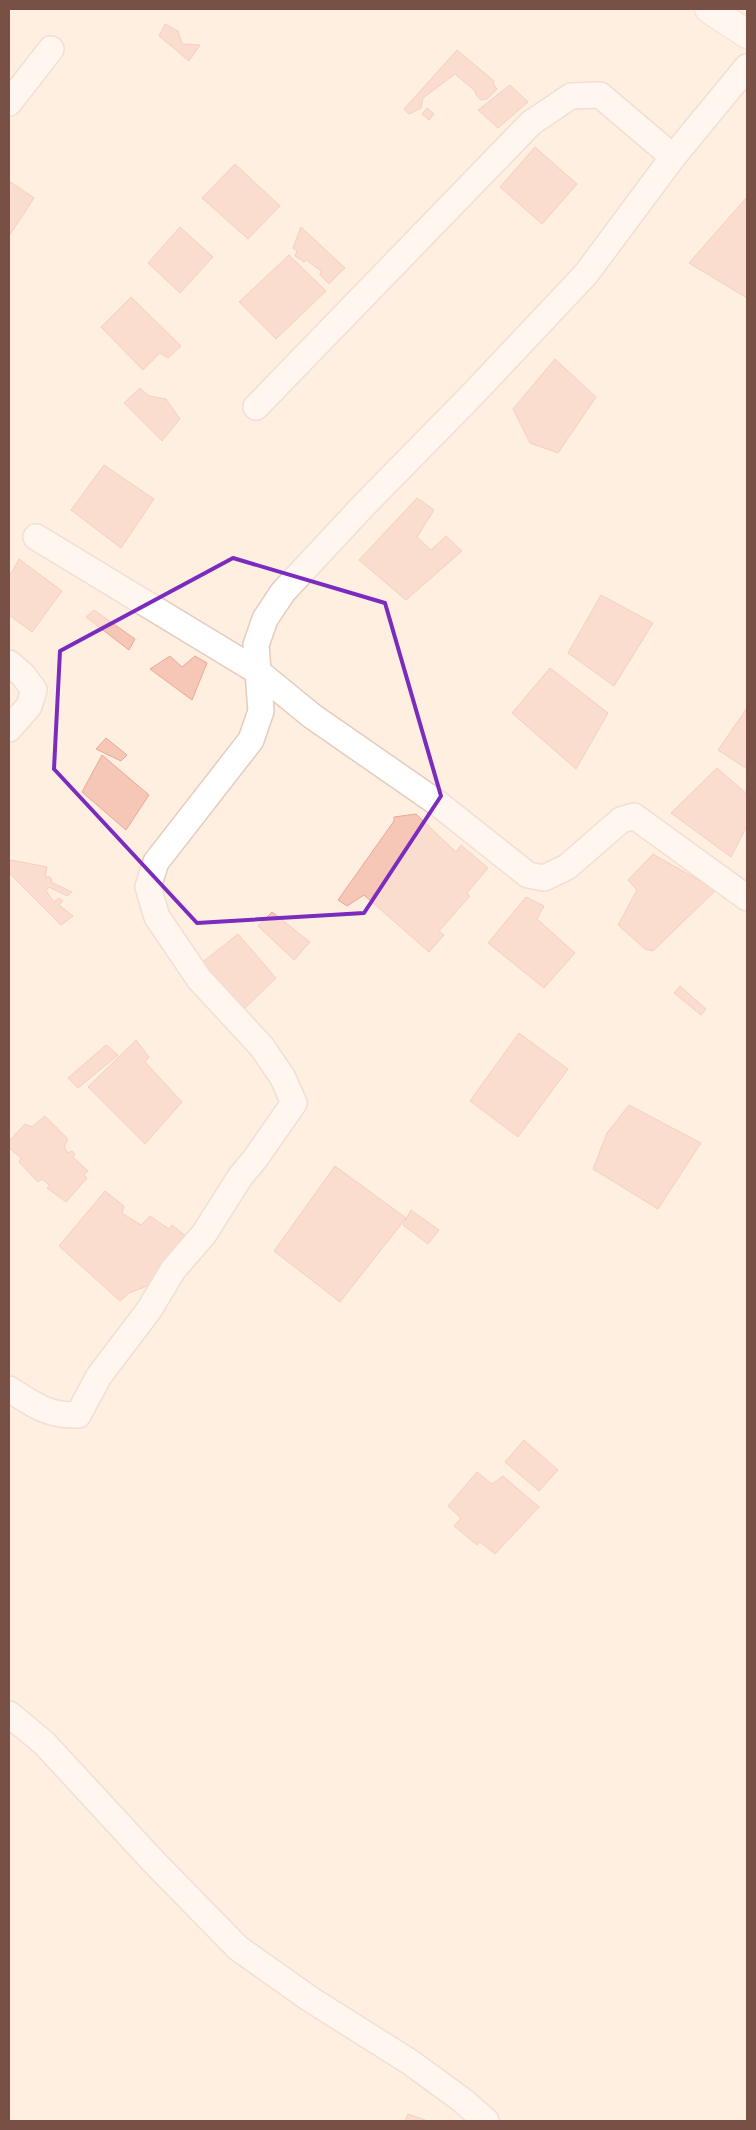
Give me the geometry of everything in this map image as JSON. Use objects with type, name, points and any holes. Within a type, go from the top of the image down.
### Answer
[{"type":"street","points":[[709,9],[747,34]]},
{"type":"street","points":[[9,103],[50,49]]},
{"type":"street","points":[[9,1389],[44,1412],[64,1416],[78,1415],[98,1376],[149,1310],[173,1270],[204,1234],[240,1176],[256,1159],[294,1103],[283,1078],[262,1047],[199,978],[156,917],[148,887],[156,862],[252,740],[261,711],[256,645],[265,619],[283,592],[586,274],[673,157],[747,68]]},
{"type":"street","points":[[256,407],[530,123],[571,96],[600,95],[673,157]]},
{"type":"street","points":[[36,537],[257,671],[312,716],[436,802],[528,875],[544,878],[567,867],[621,820],[634,816],[747,898]]},
{"type":"street","points":[[9,663],[23,675],[34,690],[29,706],[9,729]]},
{"type":"street","points":[[9,1714],[44,1743],[238,1948],[310,1999],[410,2062],[462,2100],[486,2121]]},
{"type":"highlighted area","points":[[233,558],[385,603],[441,796],[364,913],[197,923],[54,769],[60,651]]},
{"type":"building","points":[[165,24],[178,31],[182,44],[200,45],[189,61],[159,36]]},
{"type":"building","points":[[457,50],[494,81],[493,83],[497,89],[487,99],[481,100],[475,91],[455,74],[423,98],[421,108],[409,114],[404,109]]},
{"type":"building","points":[[510,85],[528,102],[498,128],[478,110]]},
{"type":"building","points":[[427,108],[434,114],[429,120],[422,114]]},
{"type":"building","points":[[535,147],[577,184],[542,224],[500,187]]},
{"type":"building","points":[[235,164],[280,206],[248,239],[202,198]]},
{"type":"building","points":[[9,181],[34,198],[9,236]]},
{"type":"building","points":[[747,197],[747,298],[689,263]]},
{"type":"building","points":[[180,227],[213,257],[180,293],[148,263]]},
{"type":"building","points":[[301,227],[345,268],[329,284],[320,275],[321,271],[306,260],[304,262],[295,256],[297,251],[293,248]]},
{"type":"building","points":[[289,255],[326,291],[276,339],[239,302]]},
{"type":"building","points":[[131,297],[181,346],[168,358],[160,353],[143,370],[101,327]]},
{"type":"building","points":[[555,359],[596,397],[558,453],[530,443],[513,409]]},
{"type":"building","points":[[140,388],[149,396],[166,399],[180,419],[162,441],[124,403]]},
{"type":"building","points":[[104,465],[154,499],[121,548],[71,510]]},
{"type":"building","points":[[417,498],[434,510],[417,537],[431,550],[446,536],[462,551],[406,600],[359,560]]},
{"type":"building","points":[[19,559],[62,591],[32,632],[9,615],[9,573],[11,574]]},
{"type":"building","points":[[601,595],[653,623],[614,686],[568,653]]},
{"type":"building","points":[[94,610],[135,639],[129,650],[86,617]]},
{"type":"building","points":[[170,656],[182,667],[195,656],[207,663],[192,700],[150,669]]},
{"type":"building","points":[[550,668],[608,713],[576,769],[512,713]]},
{"type":"building","points":[[747,708],[747,769],[718,750]]},
{"type":"building","points":[[106,738],[127,755],[121,761],[96,749]]},
{"type":"building","points":[[102,755],[149,795],[126,830],[82,792]]},
{"type":"building","points":[[717,768],[747,794],[747,826],[731,857],[671,813]]},
{"type":"building","points":[[416,814],[456,852],[461,845],[488,868],[467,893],[470,896],[439,931],[444,935],[429,952],[364,895],[347,906],[338,900],[394,821],[394,817]]},
{"type":"building","points":[[653,854],[716,890],[653,951],[645,949],[618,925],[637,890],[628,880]]},
{"type":"building","points":[[11,860],[47,867],[45,877],[50,877],[51,882],[72,892],[67,896],[49,887],[46,891],[54,902],[59,898],[63,901],[59,905],[73,916],[61,925],[9,873],[9,863]]},
{"type":"building","points":[[526,897],[544,906],[537,919],[575,953],[544,988],[488,943]]},
{"type":"building","points":[[272,912],[310,942],[294,960],[258,926]]},
{"type":"building","points":[[238,934],[276,978],[242,1011],[199,965]]},
{"type":"building","points":[[680,986],[706,1009],[701,1015],[674,993]]},
{"type":"building","points":[[519,1033],[568,1069],[518,1137],[470,1101]]},
{"type":"building","points":[[136,1040],[149,1057],[145,1062],[182,1102],[145,1144],[88,1087]]},
{"type":"building","points":[[106,1045],[118,1055],[78,1088],[68,1078]]},
{"type":"building","points":[[629,1105],[701,1143],[658,1209],[593,1169],[607,1133]]},
{"type":"building","points":[[45,1116],[68,1139],[64,1147],[68,1153],[72,1151],[75,1154],[73,1157],[88,1171],[84,1175],[87,1178],[66,1202],[47,1188],[50,1186],[42,1179],[38,1182],[19,1162],[21,1158],[9,1148],[9,1141],[25,1124],[32,1127]]},
{"type":"building","points":[[335,1166],[406,1218],[340,1302],[274,1251]]},
{"type":"building","points":[[105,1191],[124,1206],[122,1213],[141,1225],[150,1216],[169,1229],[172,1225],[188,1238],[152,1284],[129,1293],[120,1301],[59,1246]]},
{"type":"building","points":[[411,1210],[439,1230],[428,1244],[403,1225]]},
{"type":"building","points":[[524,1440],[558,1470],[539,1491],[505,1462]]},
{"type":"building","points":[[477,1472],[492,1484],[503,1476],[539,1507],[495,1554],[480,1542],[477,1545],[454,1526],[461,1518],[448,1506]]},
{"type":"building","points":[[408,2114],[428,2121],[405,2121]]}]
